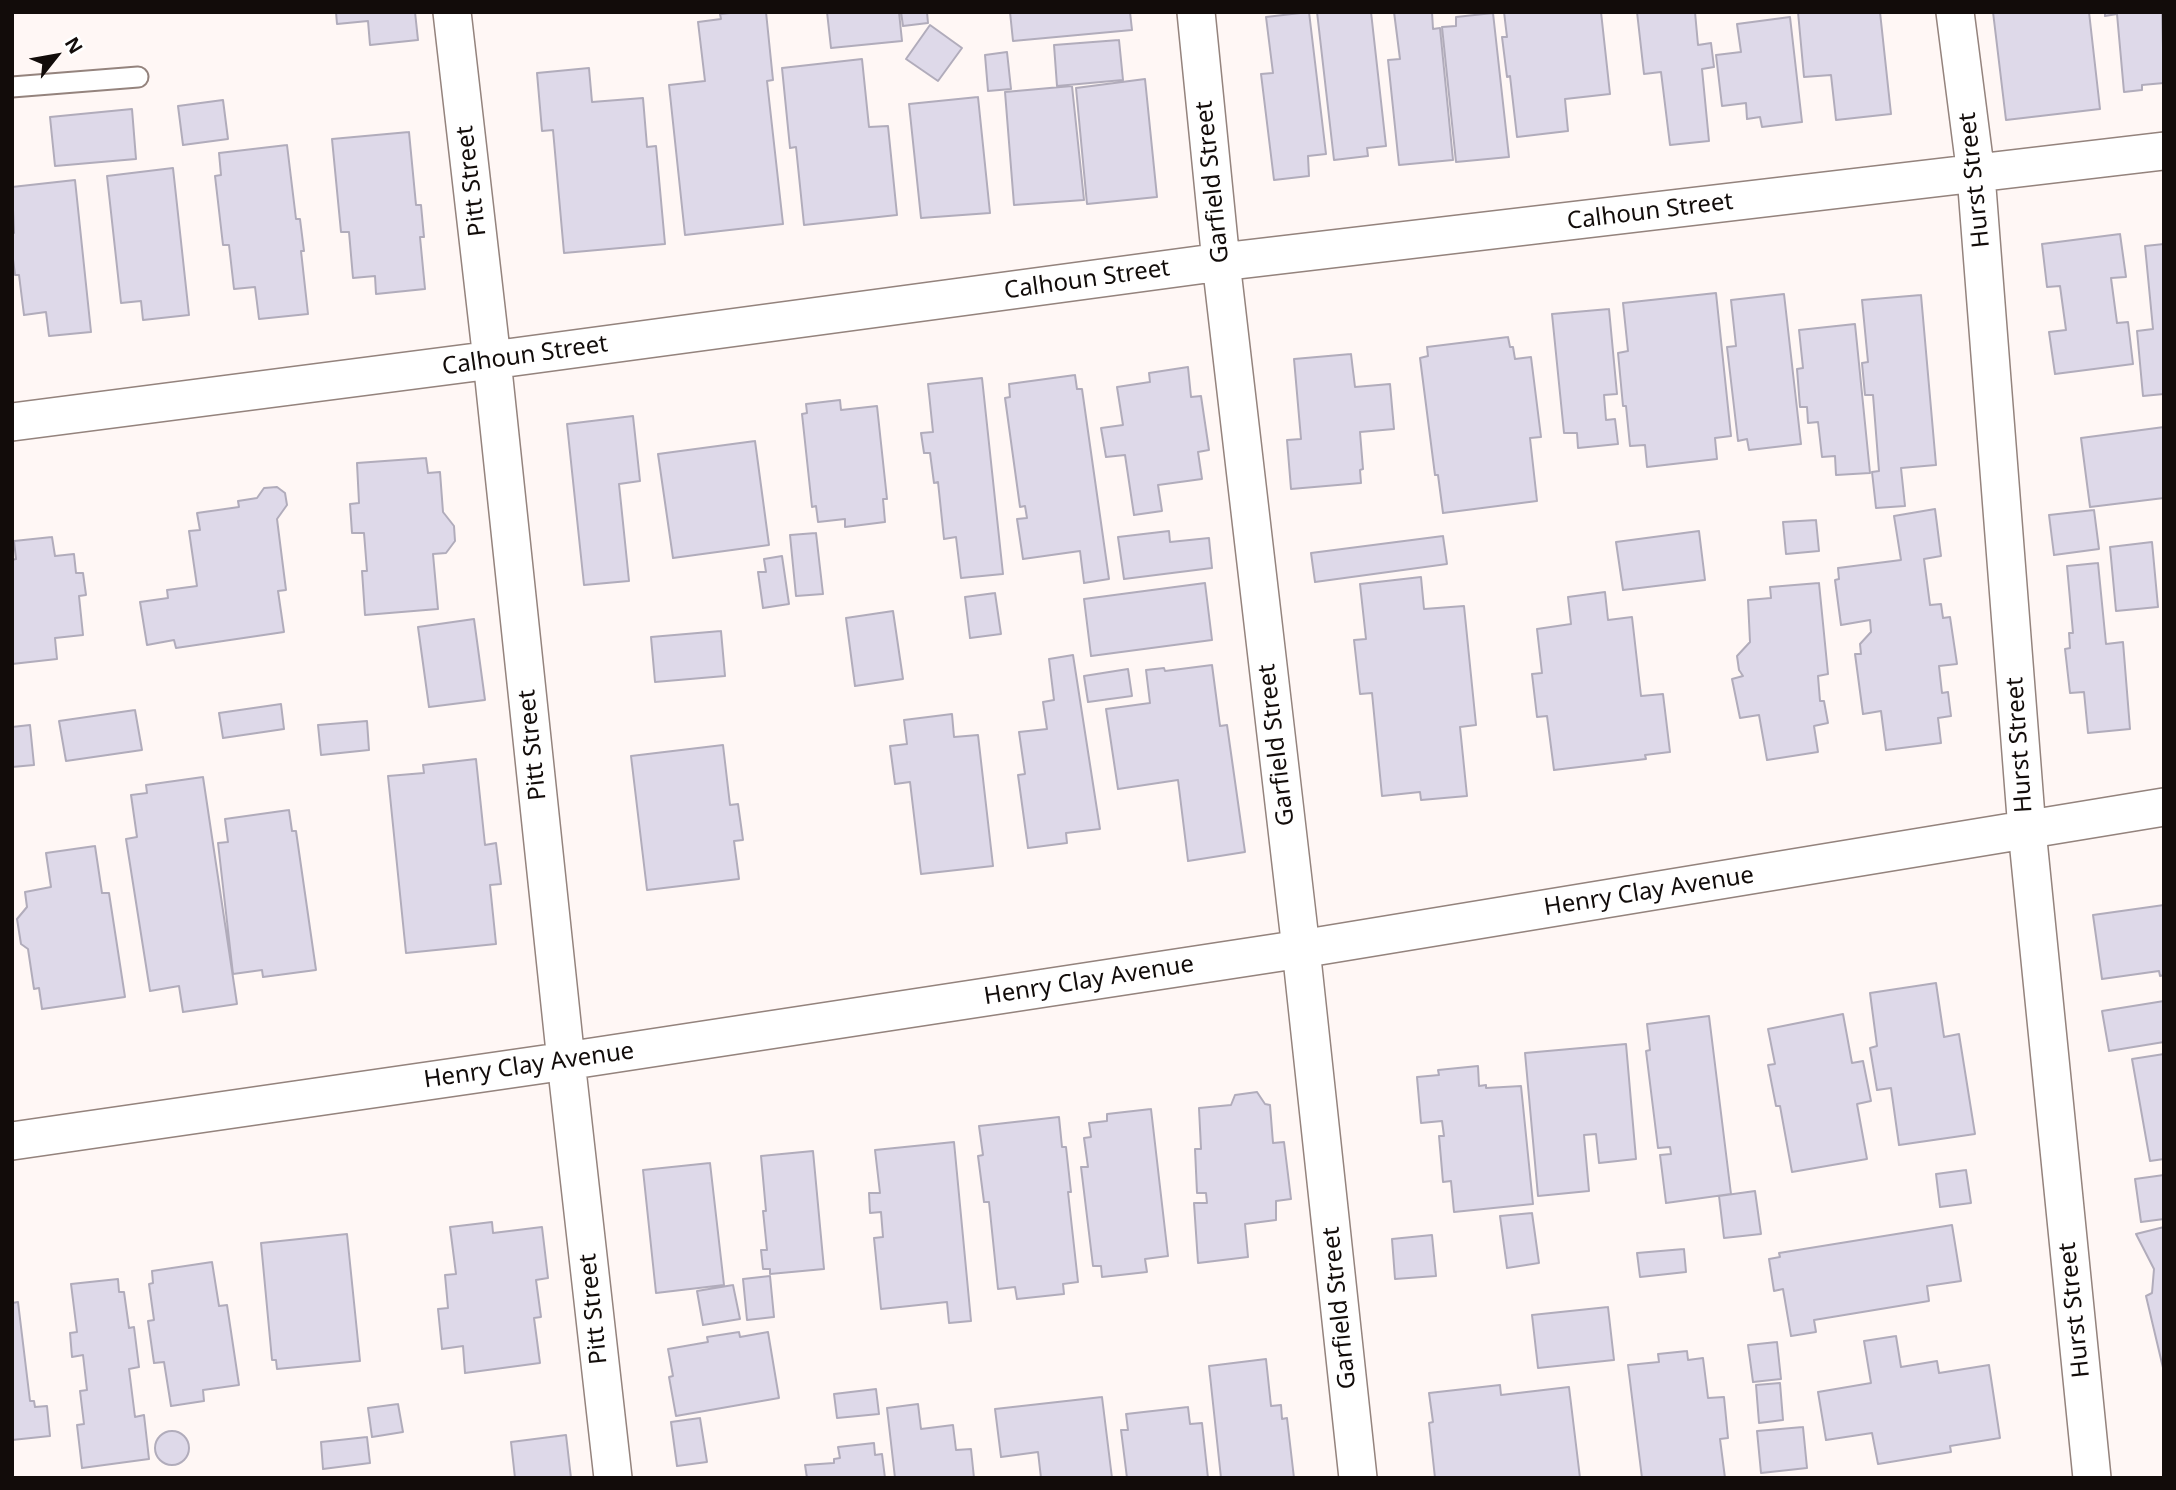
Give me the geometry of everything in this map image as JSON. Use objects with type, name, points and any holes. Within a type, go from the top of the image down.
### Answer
[{"type":"street","name":"Pitt Street","points":[[452,12],[613,1478]]},
{"type":"street","name":"Garfield Street","points":[[1196,12],[1221,262],[1301,949],[1358,1478]]},
{"type":"street","name":"Hurst Street","points":[[1955,12],[1976,175],[2027,830],[2092,1478]]},
{"type":"street","name":"Calhoun Street","points":[[12,422],[1221,262],[2164,151]]},
{"type":"street","name":"Henry Clay Avenue","points":[[12,1141],[566,1061],[1301,949],[2164,807]]},
{"type":"lane","points":[[12,87],[138,77]]},
{"type":"building","points":[[336,12],[415,12],[418,40],[370,45],[368,21],[337,24]]},
{"type":"building","points":[[766,12],[773,80],[767,81],[783,224],[685,235],[669,85],[705,81],[698,22],[721,19],[720,14]]},
{"type":"building","points":[[827,12],[899,12],[902,41],[831,48]]},
{"type":"building","points":[[901,12],[927,12],[928,23],[903,26]]},
{"type":"building","points":[[1010,12],[1130,12],[1132,30],[1013,41]]},
{"type":"building","points":[[1309,12],[1326,154],[1308,156],[1309,176],[1274,180],[1261,74],[1273,73],[1266,17]]},
{"type":"building","points":[[1317,12],[1371,12],[1386,146],[1367,148],[1368,156],[1334,160]]},
{"type":"building","points":[[1394,12],[1432,12],[1433,29],[1440,28],[1453,160],[1399,165],[1388,60],[1400,59]]},
{"type":"building","points":[[1504,12],[1601,12],[1610,94],[1565,99],[1568,131],[1517,137],[1510,76],[1507,77],[1502,37],[1507,37]]},
{"type":"building","points":[[1637,12],[1695,12],[1698,45],[1711,43],[1714,67],[1702,69],[1709,141],[1670,145],[1661,72],[1644,74]]},
{"type":"building","points":[[1798,12],[1880,12],[1891,114],[1836,120],[1831,75],[1804,77]]},
{"type":"building","points":[[1993,12],[2089,12],[2100,109],[2006,120]]},
{"type":"building","points":[[2105,12],[2162,12],[2164,83],[2142,85],[2142,90],[2124,92],[2117,14],[2105,16]]},
{"type":"building","points":[[1493,13],[1509,157],[1456,162],[1442,27],[1456,26],[1456,17]]},
{"type":"building","points":[[1790,17],[1802,122],[1762,127],[1760,117],[1747,119],[1746,103],[1722,106],[1716,55],[1741,52],[1737,24]]},
{"type":"building","points":[[930,25],[962,48],[938,81],[906,59]]},
{"type":"building","points":[[1119,40],[1123,80],[1057,86],[1054,45]]},
{"type":"building","points":[[1007,52],[1011,89],[988,91],[985,55]]},
{"type":"building","points":[[862,59],[869,127],[888,126],[897,215],[804,225],[796,147],[790,148],[782,68]]},
{"type":"building","points":[[589,68],[592,102],[643,98],[647,147],[656,146],[665,244],[564,253],[553,130],[542,131],[537,73]]},
{"type":"building","points":[[1145,79],[1157,197],[1087,204],[1076,88]]},
{"type":"building","points":[[1072,86],[1084,200],[1014,205],[1005,92]]},
{"type":"building","points":[[978,97],[990,213],[921,218],[909,104]]},
{"type":"building","points":[[223,100],[228,139],[183,145],[178,106]]},
{"type":"building","points":[[132,109],[136,159],[55,166],[50,117]]},
{"type":"building","points":[[409,132],[416,205],[421,205],[424,237],[420,237],[425,289],[376,294],[375,276],[353,278],[349,232],[341,232],[332,139]]},
{"type":"building","points":[[287,145],[296,219],[300,219],[304,251],[301,251],[308,314],[259,319],[255,287],[234,289],[229,245],[223,245],[215,176],[221,175],[219,153]]},
{"type":"building","points":[[173,168],[189,315],[143,320],[141,301],[121,303],[107,176]]},
{"type":"building","points":[[75,180],[91,332],[49,336],[46,312],[24,315],[19,275],[15,275],[12,251],[12,187]]},
{"type":"building","points":[[2120,234],[2126,277],[2111,278],[2117,323],[2128,322],[2133,364],[2055,374],[2049,332],[2066,330],[2060,286],[2047,287],[2042,244]]},
{"type":"building","points":[[2164,244],[2164,394],[2143,396],[2137,331],[2153,329],[2145,246]]},
{"type":"building","points":[[1716,293],[1731,436],[1715,438],[1717,459],[1647,467],[1645,445],[1630,446],[1626,406],[1623,406],[1618,353],[1628,351],[1623,303]]},
{"type":"building","points":[[1784,294],[1801,444],[1749,450],[1747,439],[1738,441],[1727,347],[1736,346],[1731,300]]},
{"type":"building","points":[[1921,295],[1936,465],[1901,468],[1905,506],[1876,508],[1872,472],[1879,471],[1873,395],[1865,395],[1862,363],[1868,362],[1862,300]]},
{"type":"building","points":[[1609,309],[1617,394],[1604,395],[1606,420],[1615,419],[1618,444],[1578,448],[1577,433],[1564,433],[1552,314]]},
{"type":"building","points":[[1855,324],[1870,473],[1836,475],[1835,456],[1822,457],[1818,422],[1808,423],[1807,407],[1800,407],[1797,369],[1803,368],[1799,330]]},
{"type":"building","points":[[1508,337],[1515,359],[1531,357],[1541,437],[1530,438],[1537,501],[1443,513],[1438,475],[1435,475],[1420,358],[1428,356],[1427,347]]},
{"type":"building","points":[[1351,354],[1355,387],[1390,384],[1394,429],[1360,432],[1363,469],[1360,470],[1361,483],[1291,489],[1287,440],[1301,439],[1294,359]]},
{"type":"building","points":[[1188,367],[1191,397],[1201,396],[1209,450],[1198,452],[1202,479],[1158,485],[1162,511],[1134,515],[1125,455],[1106,457],[1101,428],[1123,425],[1117,387],[1150,382],[1149,373]]},
{"type":"building","points":[[1075,375],[1077,389],[1082,389],[1109,579],[1084,583],[1080,551],[1023,559],[1017,519],[1027,518],[1025,506],[1020,507],[1005,398],[1010,397],[1009,384]]},
{"type":"building","points":[[982,378],[1003,574],[961,578],[956,537],[944,539],[938,482],[934,483],[930,453],[924,453],[921,433],[933,432],[928,384]]},
{"type":"building","points":[[840,400],[841,410],[877,406],[887,499],[883,499],[885,522],[845,527],[845,519],[818,522],[816,506],[812,507],[802,414],[807,413],[806,404]]},
{"type":"building","points":[[633,416],[640,481],[619,484],[629,581],[584,585],[567,424]]},
{"type":"building","points":[[2164,427],[2164,498],[2090,507],[2081,438]]},
{"type":"building","points":[[755,441],[769,545],[673,558],[658,454]]},
{"type":"building","points":[[426,458],[428,473],[440,472],[443,512],[454,526],[455,541],[446,553],[433,554],[438,609],[365,615],[362,571],[367,571],[364,533],[352,533],[350,504],[359,503],[357,463]]},
{"type":"building","points":[[277,487],[285,493],[287,505],[277,519],[286,590],[278,591],[284,632],[176,648],[174,640],[147,645],[140,602],[168,598],[167,590],[197,586],[189,531],[200,530],[197,513],[239,507],[238,501],[257,498],[264,488]]},
{"type":"building","points":[[1935,509],[1941,556],[1924,559],[1930,605],[1941,604],[1943,618],[1950,617],[1957,664],[1939,666],[1942,693],[1948,692],[1951,716],[1938,718],[1941,743],[1886,750],[1881,711],[1863,714],[1855,654],[1861,654],[1860,644],[1871,632],[1870,620],[1841,625],[1835,580],[1839,579],[1838,568],[1901,560],[1894,516]]},
{"type":"building","points":[[2094,510],[2099,549],[2054,555],[2049,515]]},
{"type":"building","points":[[1816,520],[1819,551],[1786,554],[1783,522]]},
{"type":"building","points":[[1169,531],[1170,542],[1209,538],[1212,568],[1124,579],[1118,537]]},
{"type":"building","points":[[1699,531],[1705,580],[1623,590],[1616,542]]},
{"type":"building","points":[[816,533],[823,594],[796,596],[790,535]]},
{"type":"building","points":[[1443,536],[1447,564],[1315,582],[1311,553]]},
{"type":"building","points":[[52,537],[55,556],[74,554],[76,573],[83,573],[86,595],[79,596],[83,635],[55,638],[57,659],[12,664],[12,560],[16,559],[14,541]]},
{"type":"building","points":[[2152,542],[2158,607],[2116,611],[2110,547]]},
{"type":"building","points":[[782,556],[789,604],[763,608],[758,572],[766,572],[764,559]]},
{"type":"building","points":[[2098,563],[2106,644],[2123,642],[2130,729],[2088,733],[2084,692],[2070,693],[2065,649],[2070,648],[2069,633],[2073,633],[2067,566]]},
{"type":"building","points":[[1421,577],[1424,609],[1464,606],[1476,725],[1460,727],[1467,796],[1421,800],[1420,792],[1382,796],[1372,693],[1360,694],[1354,640],[1366,639],[1360,584]]},
{"type":"building","points":[[1205,583],[1212,640],[1091,656],[1084,599]]},
{"type":"building","points":[[1819,583],[1828,674],[1818,676],[1820,701],[1824,701],[1828,723],[1814,726],[1818,752],[1767,760],[1759,715],[1740,718],[1732,679],[1743,676],[1739,670],[1737,656],[1750,642],[1748,600],[1771,598],[1770,587]]},
{"type":"building","points":[[1605,592],[1608,620],[1632,617],[1641,696],[1663,694],[1670,752],[1645,755],[1646,759],[1554,770],[1547,716],[1537,717],[1532,674],[1542,673],[1537,629],[1571,624],[1568,597]]},
{"type":"building","points":[[995,593],[1001,634],[970,638],[965,597]]},
{"type":"building","points":[[893,611],[903,679],[855,686],[846,618]]},
{"type":"building","points":[[474,619],[485,700],[429,707],[418,627]]},
{"type":"building","points":[[721,631],[725,676],[655,682],[651,637]]},
{"type":"building","points":[[1073,655],[1100,829],[1066,833],[1067,843],[1028,848],[1018,775],[1025,774],[1019,732],[1047,729],[1043,702],[1054,700],[1049,659]]},
{"type":"building","points":[[1212,665],[1220,726],[1227,725],[1245,852],[1188,861],[1178,780],[1118,789],[1106,709],[1150,703],[1146,670],[1164,668],[1165,671]]},
{"type":"building","points":[[1128,669],[1132,696],[1088,702],[1084,676]]},
{"type":"building","points":[[281,704],[284,729],[223,738],[219,713]]},
{"type":"building","points":[[135,710],[142,750],[66,761],[59,721]]},
{"type":"building","points":[[952,714],[954,737],[978,735],[993,866],[921,874],[910,782],[895,784],[890,746],[907,744],[904,720]]},
{"type":"building","points":[[367,721],[369,750],[321,755],[318,725]]},
{"type":"building","points":[[30,725],[34,765],[12,767],[12,727]]},
{"type":"building","points":[[723,745],[730,805],[738,804],[743,840],[734,841],[739,879],[647,890],[631,756]]},
{"type":"building","points":[[476,759],[485,845],[496,843],[501,884],[490,885],[496,944],[406,953],[388,776],[424,773],[423,765]]},
{"type":"building","points":[[203,777],[237,1004],[183,1012],[179,986],[150,991],[126,839],[137,837],[131,795],[147,793],[146,785]]},
{"type":"building","points":[[289,810],[292,831],[296,831],[316,970],[263,977],[262,970],[233,974],[218,843],[228,842],[225,819]]},
{"type":"building","points":[[95,846],[102,893],[109,893],[125,997],[42,1009],[39,988],[34,989],[28,949],[21,944],[17,919],[27,907],[25,892],[51,887],[46,853]]},
{"type":"building","points":[[2164,905],[2164,975],[2160,976],[2159,971],[2102,979],[2093,915]]},
{"type":"building","points":[[1936,983],[1944,1037],[1959,1034],[1975,1134],[1899,1145],[1891,1088],[1877,1090],[1870,1048],[1877,1046],[1870,993]]},
{"type":"building","points":[[2164,1001],[2164,1042],[2109,1051],[2102,1011]]},
{"type":"building","points":[[1843,1014],[1852,1063],[1863,1061],[1871,1101],[1857,1104],[1867,1159],[1792,1172],[1780,1106],[1776,1106],[1768,1065],[1775,1064],[1768,1029]]},
{"type":"building","points":[[1709,1016],[1731,1194],[1666,1203],[1660,1155],[1671,1154],[1670,1147],[1658,1148],[1646,1051],[1650,1050],[1647,1024]]},
{"type":"building","points":[[1626,1044],[1636,1159],[1599,1163],[1596,1134],[1584,1135],[1589,1191],[1538,1196],[1525,1053]]},
{"type":"building","points":[[2164,1054],[2164,1159],[2150,1161],[2132,1059]]},
{"type":"building","points":[[1478,1066],[1479,1086],[1521,1086],[1533,1204],[1454,1212],[1451,1181],[1443,1182],[1439,1136],[1444,1136],[1442,1121],[1421,1123],[1417,1077],[1439,1075],[1438,1070]]},
{"type":"building","points":[[1257,1092],[1265,1104],[1270,1105],[1273,1143],[1284,1142],[1291,1199],[1276,1201],[1276,1220],[1245,1224],[1248,1257],[1198,1263],[1194,1203],[1207,1203],[1206,1193],[1197,1193],[1195,1149],[1201,1149],[1199,1108],[1231,1105],[1235,1095]]},
{"type":"building","points":[[1151,1109],[1168,1256],[1145,1259],[1147,1272],[1102,1277],[1101,1266],[1093,1266],[1081,1167],[1088,1167],[1084,1138],[1091,1137],[1089,1123],[1107,1121],[1107,1114]]},
{"type":"building","points":[[1059,1117],[1062,1147],[1066,1147],[1078,1282],[1063,1284],[1064,1294],[1017,1299],[1015,1287],[998,1289],[989,1202],[984,1202],[978,1156],[983,1155],[979,1126]]},
{"type":"building","points":[[954,1142],[971,1321],[949,1323],[947,1302],[881,1309],[874,1238],[883,1237],[881,1212],[870,1213],[869,1193],[880,1193],[875,1150]]},
{"type":"building","points":[[813,1151],[824,1269],[770,1274],[770,1269],[763,1269],[761,1250],[767,1250],[761,1156]]},
{"type":"building","points":[[710,1163],[724,1285],[656,1293],[643,1170]]},
{"type":"building","points":[[1966,1170],[1971,1203],[1940,1207],[1936,1174]]},
{"type":"building","points":[[2164,1175],[2164,1219],[2141,1222],[2135,1179]]},
{"type":"building","points":[[1755,1191],[1761,1234],[1724,1238],[1719,1196]]},
{"type":"building","points":[[1532,1213],[1539,1263],[1507,1268],[1500,1216]]},
{"type":"building","points":[[492,1222],[493,1233],[542,1227],[548,1278],[536,1280],[541,1317],[534,1318],[540,1363],[465,1373],[463,1346],[442,1349],[438,1309],[448,1308],[445,1275],[456,1274],[450,1227]]},
{"type":"building","points":[[1952,1225],[1961,1281],[1927,1286],[1929,1301],[1814,1320],[1816,1332],[1791,1336],[1783,1289],[1774,1291],[1769,1259],[1780,1257],[1779,1253]]},
{"type":"building","points":[[2164,1227],[2164,1372],[2146,1296],[2152,1293],[2154,1269],[2136,1234]]},
{"type":"building","points":[[347,1234],[360,1361],[277,1369],[276,1360],[272,1360],[261,1243]]},
{"type":"building","points":[[1432,1235],[1436,1276],[1395,1279],[1392,1239]]},
{"type":"building","points":[[1684,1249],[1686,1272],[1640,1277],[1637,1253]]},
{"type":"building","points":[[212,1262],[219,1306],[227,1305],[239,1385],[203,1390],[204,1401],[171,1406],[164,1362],[154,1363],[148,1321],[154,1320],[149,1284],[153,1283],[152,1271]]},
{"type":"building","points":[[770,1276],[774,1317],[747,1320],[743,1279]]},
{"type":"building","points":[[118,1279],[119,1292],[124,1292],[129,1328],[134,1327],[139,1367],[129,1369],[135,1417],[144,1415],[149,1459],[82,1468],[77,1425],[84,1424],[80,1391],[87,1390],[83,1355],[72,1357],[70,1333],[77,1332],[71,1284]]},
{"type":"building","points":[[733,1285],[740,1319],[703,1325],[697,1291]]},
{"type":"building","points":[[18,1302],[30,1401],[34,1401],[35,1407],[47,1406],[50,1436],[12,1440],[12,1303]]},
{"type":"building","points":[[1608,1307],[1614,1360],[1538,1368],[1532,1315]]},
{"type":"building","points":[[739,1332],[740,1337],[768,1332],[779,1398],[676,1416],[669,1377],[673,1376],[668,1349],[708,1342],[707,1337]]},
{"type":"building","points":[[1896,1336],[1901,1367],[1937,1361],[1939,1373],[1989,1365],[2000,1438],[1950,1446],[1951,1452],[1878,1464],[1872,1433],[1826,1440],[1818,1392],[1871,1383],[1864,1341]]},
{"type":"building","points":[[1777,1342],[1781,1379],[1753,1382],[1748,1345]]},
{"type":"building","points":[[1687,1351],[1688,1360],[1703,1358],[1708,1398],[1724,1397],[1728,1438],[1720,1439],[1725,1478],[1642,1478],[1628,1365],[1659,1362],[1658,1354]]},
{"type":"building","points":[[1266,1359],[1271,1406],[1281,1405],[1282,1419],[1287,1418],[1294,1478],[1221,1478],[1209,1366]]},
{"type":"building","points":[[1780,1383],[1783,1420],[1759,1423],[1756,1385]]},
{"type":"building","points":[[1500,1385],[1501,1395],[1569,1387],[1580,1478],[1435,1478],[1429,1423],[1433,1422],[1429,1393]]},
{"type":"building","points":[[876,1389],[879,1414],[837,1418],[834,1394]]},
{"type":"building","points":[[1102,1397],[1112,1478],[1041,1478],[1038,1452],[1001,1457],[995,1409]]},
{"type":"building","points":[[398,1404],[403,1432],[372,1437],[368,1408]]},
{"type":"building","points":[[918,1404],[921,1429],[953,1425],[956,1450],[971,1449],[974,1478],[895,1478],[887,1408]]},
{"type":"building","points":[[1188,1407],[1190,1424],[1202,1423],[1208,1478],[1127,1478],[1121,1430],[1128,1430],[1126,1414]]},
{"type":"building","points":[[700,1418],[707,1462],[677,1466],[671,1422]]},
{"type":"building","points":[[1803,1427],[1807,1468],[1761,1473],[1757,1431]]},
{"type":"building","points":[[172,1431],[184,1436],[189,1448],[184,1460],[172,1465],[160,1460],[155,1448],[160,1436]]},
{"type":"building","points":[[566,1435],[571,1478],[515,1478],[511,1442]]},
{"type":"building","points":[[367,1437],[370,1463],[323,1469],[321,1442]]},
{"type":"building","points":[[874,1443],[875,1455],[882,1454],[885,1478],[807,1478],[805,1465],[834,1463],[834,1459],[840,1458],[838,1447]]}]
